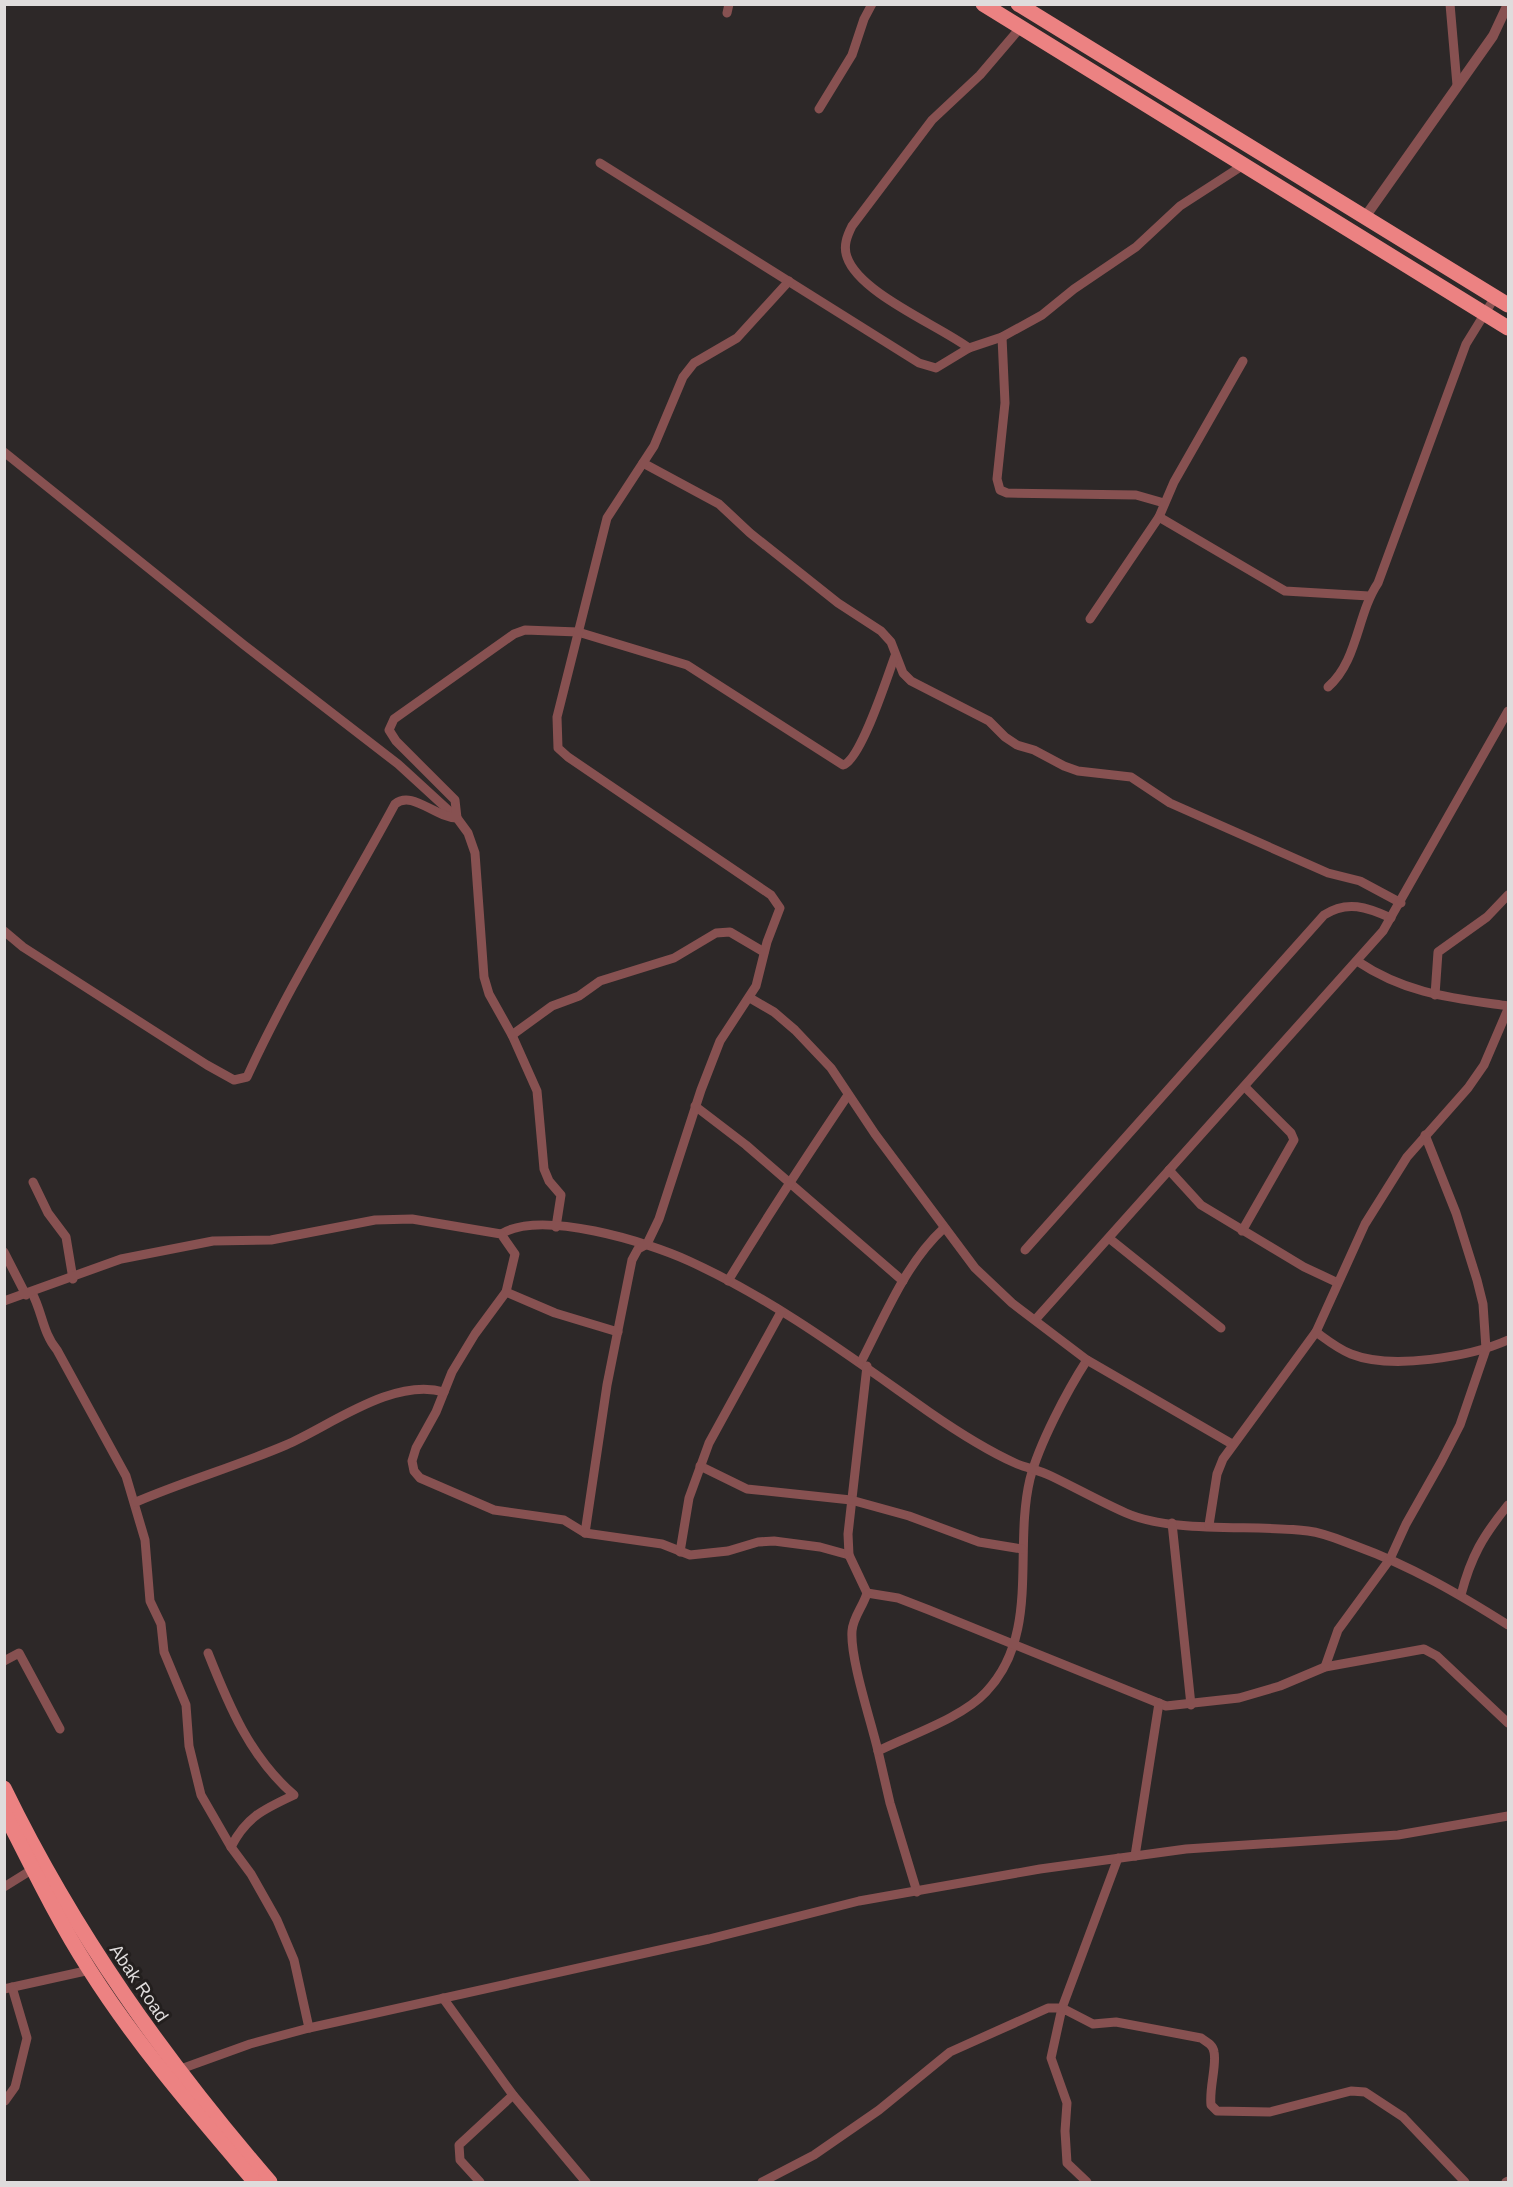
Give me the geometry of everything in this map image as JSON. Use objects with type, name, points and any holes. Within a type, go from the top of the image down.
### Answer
[{"type":"highway","points":[[983,4],[1509,328]]},
{"type":"highway","points":[[1018,4],[1502,301]]},
{"type":"highway","name":"Abak Road","points":[[4,1788],[51,1880],[81,1931],[178,2070],[270,2182]]},
{"type":"highway","name":"Abak Road","points":[[4,1812],[90,1970],[186,2102],[254,2182]]},
{"type":"street","points":[[819,109],[852,55],[872,4]]},
{"type":"street","points":[[1450,4],[1457,85]]},
{"type":"street","points":[[1365,217],[1493,36],[1508,4]]},
{"type":"street","points":[[969,348],[868,285],[853,270],[846,256],[845,241],[852,226],[932,120],[980,75],[1021,27]]},
{"type":"street","points":[[600,163],[919,363],[936,368],[943,366],[969,348],[1002,338],[1041,315],[1074,289],[1136,247],[1180,206],[1245,164]]},
{"type":"street","points":[[585,1533],[618,1332],[633,1260],[638,1249],[647,1244],[659,1219],[695,1106],[720,1041],[750,999],[761,974],[764,952],[780,908],[771,895],[568,757],[558,748],[557,717],[607,518],[619,496],[654,446],[683,377],[694,363],[737,338],[789,281]]},
{"type":"street","points":[[1328,687],[1338,679],[1353,646],[1369,596],[1378,583],[1466,344],[1484,313],[1502,301]]},
{"type":"street","points":[[1002,338],[1005,403],[997,479],[1000,490],[1007,494],[1136,495],[1164,503]]},
{"type":"street","points":[[1090,619],[1159,517],[1164,503],[1243,361]]},
{"type":"street","points":[[4,452],[244,645],[398,764],[457,818],[468,833],[475,853],[484,977],[489,994],[512,1035],[537,1091],[543,1169],[549,1181],[561,1195],[556,1227]]},
{"type":"street","points":[[643,463],[719,504],[750,533],[829,596],[881,631],[891,642],[903,673],[921,688],[976,713],[1017,745],[1034,750],[1078,771],[1131,777],[1170,803],[1328,873],[1354,878],[1401,903]]},
{"type":"street","points":[[1159,517],[1285,591],[1326,596],[1369,596]]},
{"type":"street","points":[[457,818],[455,800],[396,741],[389,730],[394,719],[514,634],[525,630],[578,632],[687,665],[843,765],[850,763],[867,733],[895,656]]},
{"type":"street","points":[[1035,1320],[1357,961],[1391,918],[1509,711]]},
{"type":"street","points":[[4,931],[22,947],[157,1034],[234,1080],[241,1080],[247,1077],[271,1023],[349,890],[394,804],[401,799],[410,799],[434,813],[457,818]]},
{"type":"street","points":[[1435,995],[1438,952],[1487,917],[1509,895]]},
{"type":"street","points":[[1025,1250],[1106,1163],[1324,915],[1335,908],[1349,906],[1366,907],[1391,918]]},
{"type":"street","points":[[512,1035],[552,1006],[579,996],[600,981],[674,958],[716,933],[730,932],[764,952]]},
{"type":"street","points":[[1209,1525],[1217,1474],[1232,1444],[1316,1332],[1336,1282],[1365,1224],[1407,1157],[1468,1088],[1484,1065],[1509,1007],[1435,995],[1394,983],[1357,961]]},
{"type":"street","points":[[750,999],[774,1012],[795,1030],[831,1068],[944,1228],[975,1268],[1000,1292],[1088,1360],[1232,1444]]},
{"type":"street","points":[[1242,1231],[1294,1140],[1291,1133],[1245,1087]]},
{"type":"street","points":[[728,1281],[788,1182],[827,1129],[848,1095]]},
{"type":"street","points":[[695,1106],[903,1281]]},
{"type":"street","points":[[1325,1667],[1338,1630],[1390,1559],[1406,1524],[1460,1425],[1486,1349],[1483,1304],[1477,1280],[1456,1213],[1425,1136]]},
{"type":"street","points":[[1169,1170],[1201,1205],[1242,1231],[1336,1282]]},
{"type":"street","points":[[33,1182],[48,1214],[66,1237],[73,1279]]},
{"type":"street","points":[[4,1301],[146,1252],[213,1241],[270,1240],[375,1220],[412,1219],[501,1234],[517,1226],[556,1227],[624,1236],[690,1261],[728,1281],[864,1364],[955,1428],[1014,1463],[1034,1468],[1127,1514],[1172,1523],[1311,1531],[1390,1559],[1461,1595],[1509,1625]]},
{"type":"street","points":[[918,1892],[890,1803],[852,1642],[854,1618],[863,1605],[867,1593],[849,1555],[851,1500],[864,1364],[903,1281],[924,1246],[944,1228]]},
{"type":"street","points":[[501,1234],[514,1254],[506,1292],[475,1334],[444,1392],[412,1461],[414,1472],[420,1478],[494,1510],[564,1520],[585,1533],[662,1544],[680,1552],[703,1556],[774,1541],[820,1547],[849,1555]]},
{"type":"street","points":[[1110,1239],[1221,1328]]},
{"type":"street","points":[[4,1252],[29,1294],[41,1309],[50,1342],[57,1350],[95,1416],[126,1476],[136,1502],[145,1540],[150,1601],[161,1624],[164,1652],[186,1705],[194,1774],[201,1795],[277,1920],[294,1960],[309,2028]]},
{"type":"street","points":[[506,1292],[555,1313],[618,1332]]},
{"type":"street","points":[[680,1552],[689,1498],[700,1466],[732,1397],[781,1312]]},
{"type":"street","points":[[1316,1332],[1352,1355],[1372,1358],[1420,1359],[1467,1355],[1509,1340]]},
{"type":"street","points":[[878,1750],[969,1707],[994,1682],[1012,1645],[1023,1608],[1022,1549],[1034,1468],[1065,1396],[1088,1360]]},
{"type":"street","points":[[136,1502],[183,1481],[286,1445],[367,1402],[422,1389],[444,1392]]},
{"type":"street","points":[[700,1466],[747,1489],[851,1500],[909,1516],[979,1542],[1022,1549]]},
{"type":"street","points":[[1461,1595],[1469,1562],[1481,1541],[1509,1505]]},
{"type":"street","points":[[1172,1523],[1191,1705]]},
{"type":"street","points":[[867,1593],[897,1598],[1166,1706],[1230,1700],[1270,1689],[1325,1667],[1424,1649],[1437,1656],[1509,1723]]},
{"type":"street","points":[[4,1661],[19,1653],[60,1729]]},
{"type":"street","points":[[208,1653],[220,1683],[259,1760],[294,1795],[252,1817],[240,1830],[231,1847]]},
{"type":"street","points":[[1135,1856],[1159,1703]]},
{"type":"street","points":[[178,2070],[250,2044],[309,2028],[709,1939],[860,1901],[1118,1858],[1186,1849],[1398,1836],[1509,1816]]},
{"type":"street","points":[[1087,2182],[1067,2163],[1065,2131],[1068,2118],[1067,2103],[1051,2058],[1062,2008],[1118,1858]]},
{"type":"street","points":[[4,1887],[33,1869]]},
{"type":"street","points":[[5,2100],[15,2087],[27,2038],[8,1988],[90,1970]]},
{"type":"street","points":[[443,1998],[513,2095],[586,2182]]},
{"type":"street","points":[[762,2182],[814,2155],[879,2110],[950,2052],[1048,2008],[1062,2008],[1093,2025],[1116,2022],[1202,2038],[1209,2043],[1214,2052],[1209,2091],[1210,2105],[1217,2111],[1270,2112],[1351,2091],[1365,2092],[1403,2117],[1465,2182]]},
{"type":"street","points":[[480,2182],[460,2160],[459,2145],[513,2095]]}]
